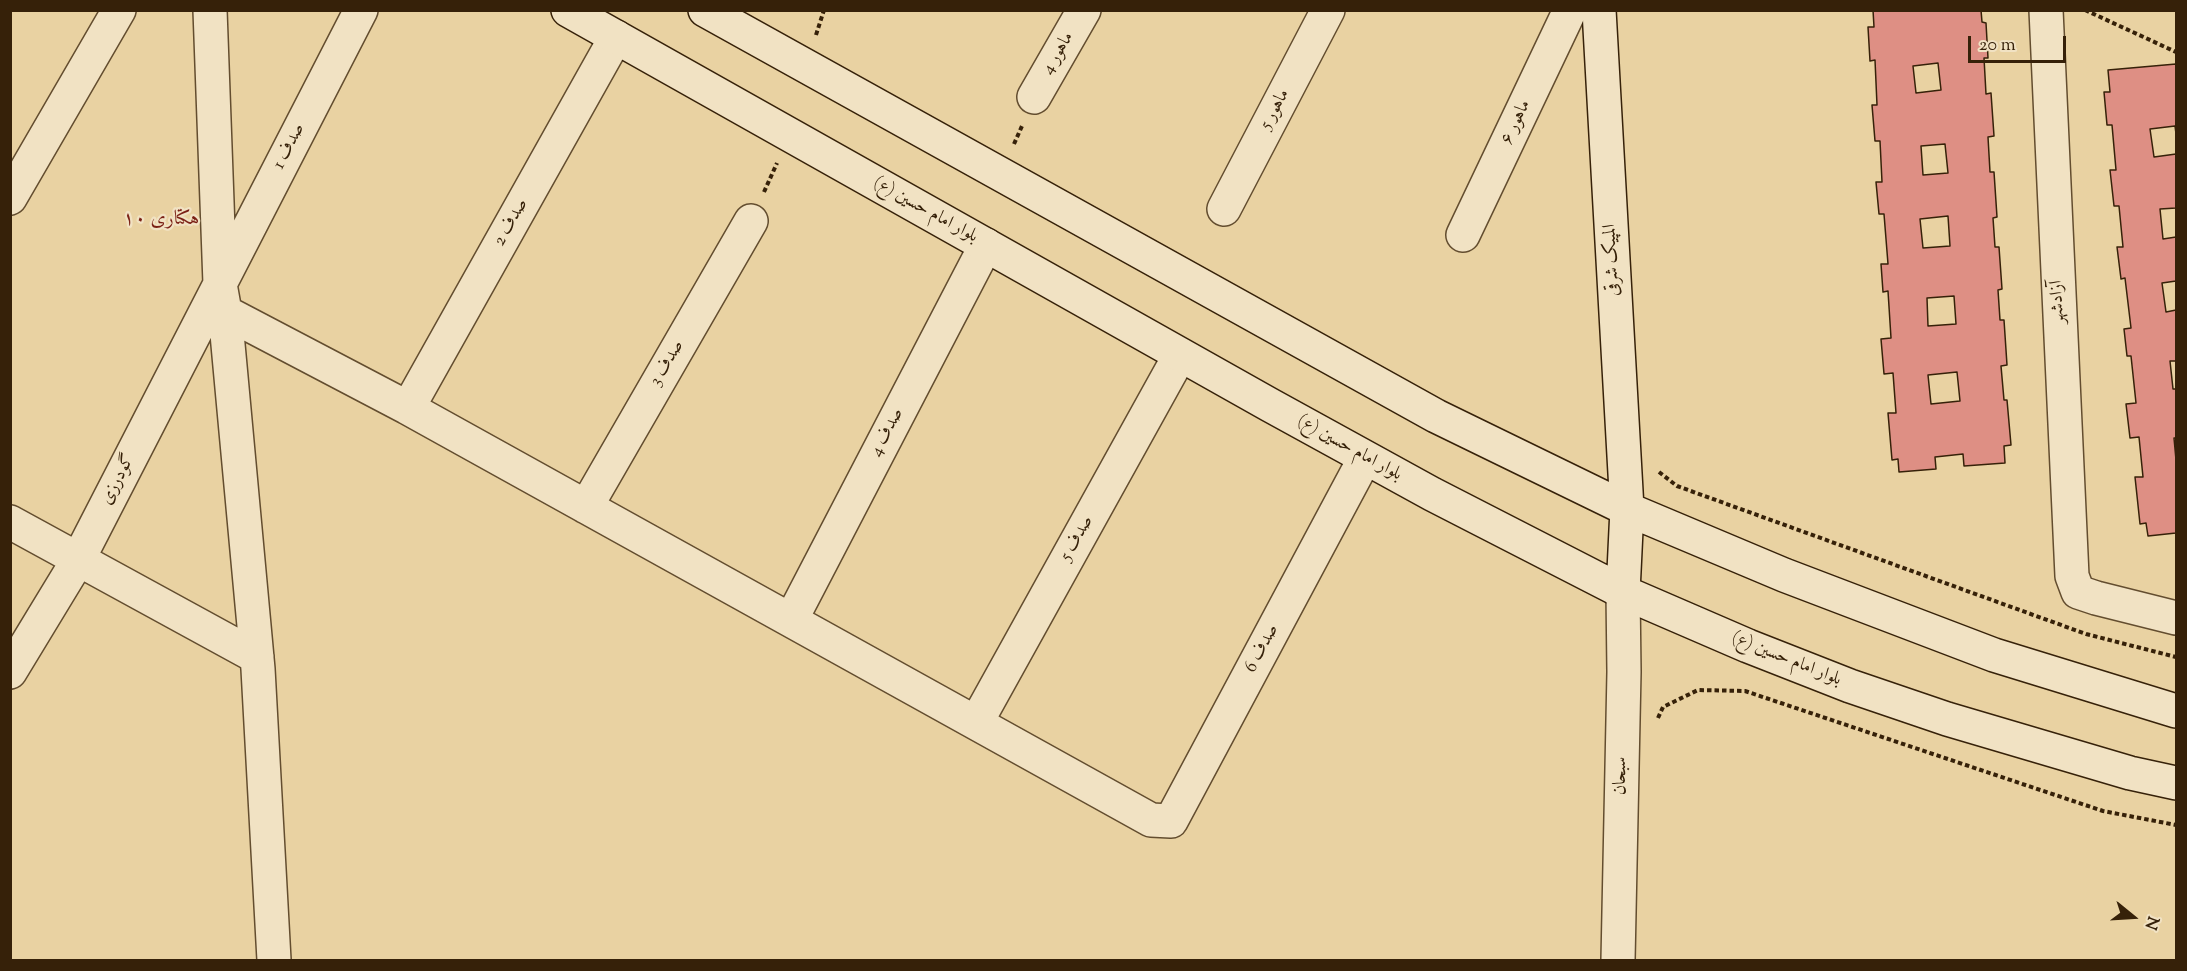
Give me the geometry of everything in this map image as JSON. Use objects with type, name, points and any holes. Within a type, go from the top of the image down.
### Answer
[{"type":"street","points":[[10,198],[119,10]]},
{"type":"street","points":[[210,10],[222,298],[257,657],[274,960]]},
{"type":"street","name":"صدف 1","points":[[222,298],[361,10]]},
{"type":"street","name":"بلوار امام حسین (ع)","points":[[568,10],[1365,458],[1623,592],[1748,646],[1861,690],[1970,726],[2176,783]]},
{"type":"street","points":[[705,10],[1436,416],[1627,509],[1784,575],[1994,655],[2176,711]]},
{"type":"street","name":"ماهور 4","points":[[1034,97],[1084,10]]},
{"type":"street","name":"ماهور 5","points":[[1224,209],[1328,10]]},
{"type":"street","name":"ماهور ۶","points":[[1463,235],[1570,10]]},
{"type":"street","name":"المپیک شرقی","points":[[1599,10],[1627,509],[1623,592]]},
{"type":"street","name":"آزادشهر","points":[[2046,10],[2072,576],[2078,591],[2096,598],[2176,618]]},
{"type":"street","name":"صدف 2","points":[[408,408],[616,38]]},
{"type":"street","name":"صدف 3","points":[[586,507],[751,220]]},
{"type":"street","name":"صدف 4","points":[[791,620],[986,246]]},
{"type":"street","points":[[222,298],[408,408],[976,723]]},
{"type":"street","name":"گودرزی","points":[[10,672],[78,560],[222,298]]},
{"type":"street","name":"صدف 5","points":[[976,723],[1180,355]]},
{"type":"street","name":"صدف 6","points":[[976,723],[1151,820],[1172,821],[1365,458]]},
{"type":"street","points":[[10,522],[257,657]]},
{"type":"street","name":"سبحان","points":[[1618,960],[1624,672],[1623,592]]},
{"type":"path","points":[[2085,10],[2176,52]]},
{"type":"path","points":[[1001,176],[1034,97]]},
{"type":"path","points":[[751,220],[790,135]]},
{"type":"path","points":[[1657,471],[1677,486],[2085,634],[2176,657]]},
{"type":"path","points":[[1654,725],[1663,707],[1698,690],[1745,691],[2103,811],[2176,825]]},
{"type":"building","points":[[1873,10],[1981,10],[1982,22],[1986,23],[1988,58],[1984,58],[1986,94],[1991,93],[1994,136],[1988,137],[1990,172],[1994,172],[1997,217],[1993,218],[1995,247],[1999,247],[2002,289],[1998,290],[2000,320],[2004,320],[2007,365],[2001,366],[2011,445],[2004,446],[2005,463],[1964,466],[1963,454],[1935,457],[1936,469],[1899,472],[1898,459],[1892,460],[1888,413],[1896,413],[1893,373],[1884,374],[1881,339],[1891,338],[1888,291],[1883,292],[1881,264],[1888,264],[1884,214],[1879,214],[1876,182],[1882,182],[1880,141],[1875,141],[1872,105],[1877,105],[1875,60],[1870,61],[1868,27],[1874,27]],"holes":[[[1938,63],[1941,90],[1916,93],[1913,66]],[[1945,144],[1948,173],[1923,175],[1921,146]],[[1948,216],[1950,246],[1923,248],[1920,219]],[[1954,296],[1956,324],[1928,326],[1927,298]],[[1957,372],[1960,401],[1931,404],[1928,375]]]},
{"type":"building","points":[[2176,64],[2176,134],[2175,126],[2150,129],[2154,157],[2176,154],[2176,208],[2160,209],[2163,239],[2176,237],[2176,281],[2162,283],[2166,312],[2176,310],[2176,361],[2170,361],[2173,389],[2176,389],[2176,438],[2174,438],[2176,533],[2148,536],[2146,523],[2140,524],[2135,477],[2143,477],[2139,437],[2130,438],[2126,404],[2136,403],[2131,356],[2127,356],[2124,329],[2131,328],[2125,278],[2121,279],[2117,247],[2123,247],[2119,206],[2114,206],[2110,170],[2116,170],[2112,125],[2107,125],[2104,92],[2110,92],[2108,70]]},
{"type":"district","name":"۱۰ هکتاری","points":[[161,221]]}]
